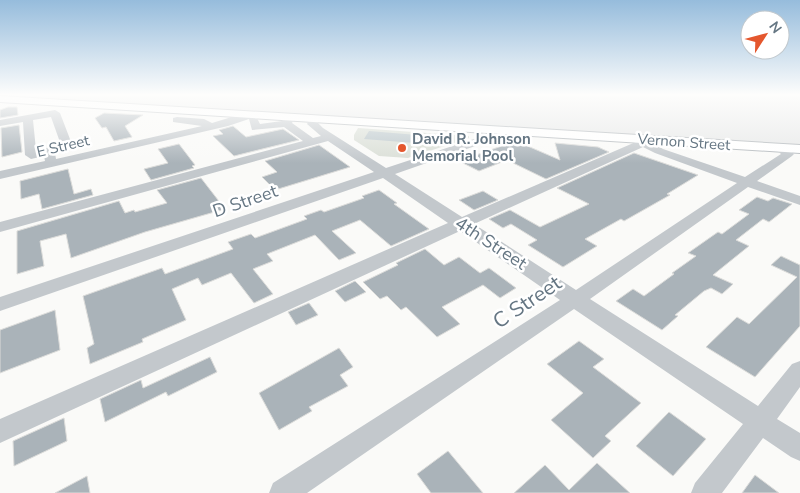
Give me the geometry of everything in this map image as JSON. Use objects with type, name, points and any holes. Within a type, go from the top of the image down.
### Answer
[{"type":"main road","name":"Vernon Street","points":[[238,117],[288,121],[315,119],[644,141],[790,148]]},
{"type":"street","points":[[0,123],[33,117]]},
{"type":"street","points":[[28,118],[31,155],[67,148],[56,117]]},
{"type":"street","name":"E Street","points":[[0,175],[250,118]]},
{"type":"street","name":"4th Street","points":[[315,119],[312,124],[320,139],[384,174],[462,224],[800,448]]},
{"type":"street","points":[[176,120],[204,122],[211,127]]},
{"type":"street","points":[[288,121],[320,139]]},
{"type":"street","name":"D Street","points":[[0,304],[497,135],[497,130]]},
{"type":"street","points":[[0,227],[320,139]]},
{"type":"street","points":[[0,432],[644,141],[800,201]]},
{"type":"street","name":"C Street","points":[[283,493],[748,182],[788,154],[790,148]]},
{"type":"street","points":[[49,151],[51,164]]},
{"type":"street","points":[[704,493],[800,370]]},
{"type":"shaded area","points":[[327,117],[800,117],[800,146]]},
{"type":"shaded area","name":"David R. Johnson Memorial Pool","points":[[358,128],[469,136],[469,138],[408,158],[379,156],[354,140],[354,135]]},
{"type":"shaded area","points":[[369,131],[417,135],[417,137],[424,138],[423,142],[416,141],[415,143],[364,139]]},
{"type":"building","points":[[140,117],[125,126],[132,137],[114,141],[106,127],[102,128],[95,118]]},
{"type":"building","points":[[19,125],[22,152],[2,157],[1,128]]},
{"type":"building","points":[[233,126],[246,137],[283,129],[299,140],[234,156],[213,136],[223,134],[219,130]]},
{"type":"building","points":[[516,141],[560,160],[555,143],[598,147],[609,152],[546,179],[507,160],[479,171],[459,161]]},
{"type":"building","points":[[179,144],[195,165],[192,166],[194,168],[151,180],[144,169],[168,163],[158,149]]},
{"type":"building","points":[[319,145],[350,167],[275,190],[262,177],[277,172],[265,161]]},
{"type":"building","points":[[634,153],[698,175],[667,194],[670,195],[624,221],[621,219],[585,239],[597,246],[563,267],[528,245],[537,240],[511,224],[503,228],[489,219],[510,210],[540,227],[589,204],[557,188]]},
{"type":"building","points":[[68,169],[74,194],[91,189],[93,195],[42,209],[39,194],[21,199],[20,181]]},
{"type":"building","points":[[201,178],[225,209],[145,232],[71,258],[66,234],[40,241],[44,266],[17,274],[17,231],[119,201],[125,213],[167,203],[157,190]]},
{"type":"building","points":[[379,190],[397,203],[394,204],[429,229],[391,246],[360,220],[332,231],[356,253],[339,260],[315,235],[267,254],[273,261],[253,269],[273,294],[254,303],[231,273],[202,285],[198,278],[172,289],[186,320],[142,339],[143,342],[90,364],[87,348],[94,344],[83,296],[162,268],[165,274],[233,249],[228,242],[251,234],[255,238],[307,219],[304,216],[321,210],[324,212],[364,198],[362,196]]},
{"type":"building","points":[[483,191],[498,200],[474,210],[459,200]]},
{"type":"building","points":[[757,197],[768,201],[773,198],[792,204],[769,222],[763,219],[736,240],[749,246],[713,275],[733,284],[722,294],[711,288],[704,291],[675,315],[678,316],[662,330],[616,301],[633,289],[644,296],[674,274],[672,273],[696,256],[688,253],[718,232],[722,234],[749,214],[739,210]]},
{"type":"building","points":[[425,249],[444,265],[459,257],[480,273],[489,268],[516,288],[500,298],[483,285],[442,307],[460,324],[437,337],[406,307],[401,310],[387,296],[380,299],[363,282]]},
{"type":"building","points":[[781,256],[800,265],[800,326],[755,377],[706,347],[737,317],[749,324],[797,277],[771,265]]},
{"type":"building","points":[[355,281],[366,292],[345,302],[335,291]]},
{"type":"building","points":[[309,303],[318,315],[296,325],[288,312]]},
{"type":"building","points":[[55,310],[60,350],[0,373],[0,330]]},
{"type":"building","points":[[579,341],[604,359],[593,367],[641,403],[605,436],[611,441],[593,458],[551,420],[583,393],[547,364]]},
{"type":"building","points":[[339,348],[353,367],[340,375],[348,386],[309,407],[312,411],[279,430],[259,393]]},
{"type":"building","points":[[210,357],[217,372],[168,396],[166,392],[105,422],[100,399],[141,380],[143,388]]},
{"type":"building","points":[[669,412],[706,439],[673,476],[636,446]]},
{"type":"building","points":[[64,418],[67,441],[14,466],[13,441]]},
{"type":"building","points":[[448,451],[483,493],[431,493],[417,474]]},
{"type":"building","points":[[597,463],[630,493],[514,493],[545,465],[569,490]]},
{"type":"building","points":[[755,475],[779,493],[742,493]]},
{"type":"building","points":[[87,476],[90,493],[55,493]]},
{"type":"place","name":"David R. Johnson Memorial Pool","points":[[402,148]]}]
